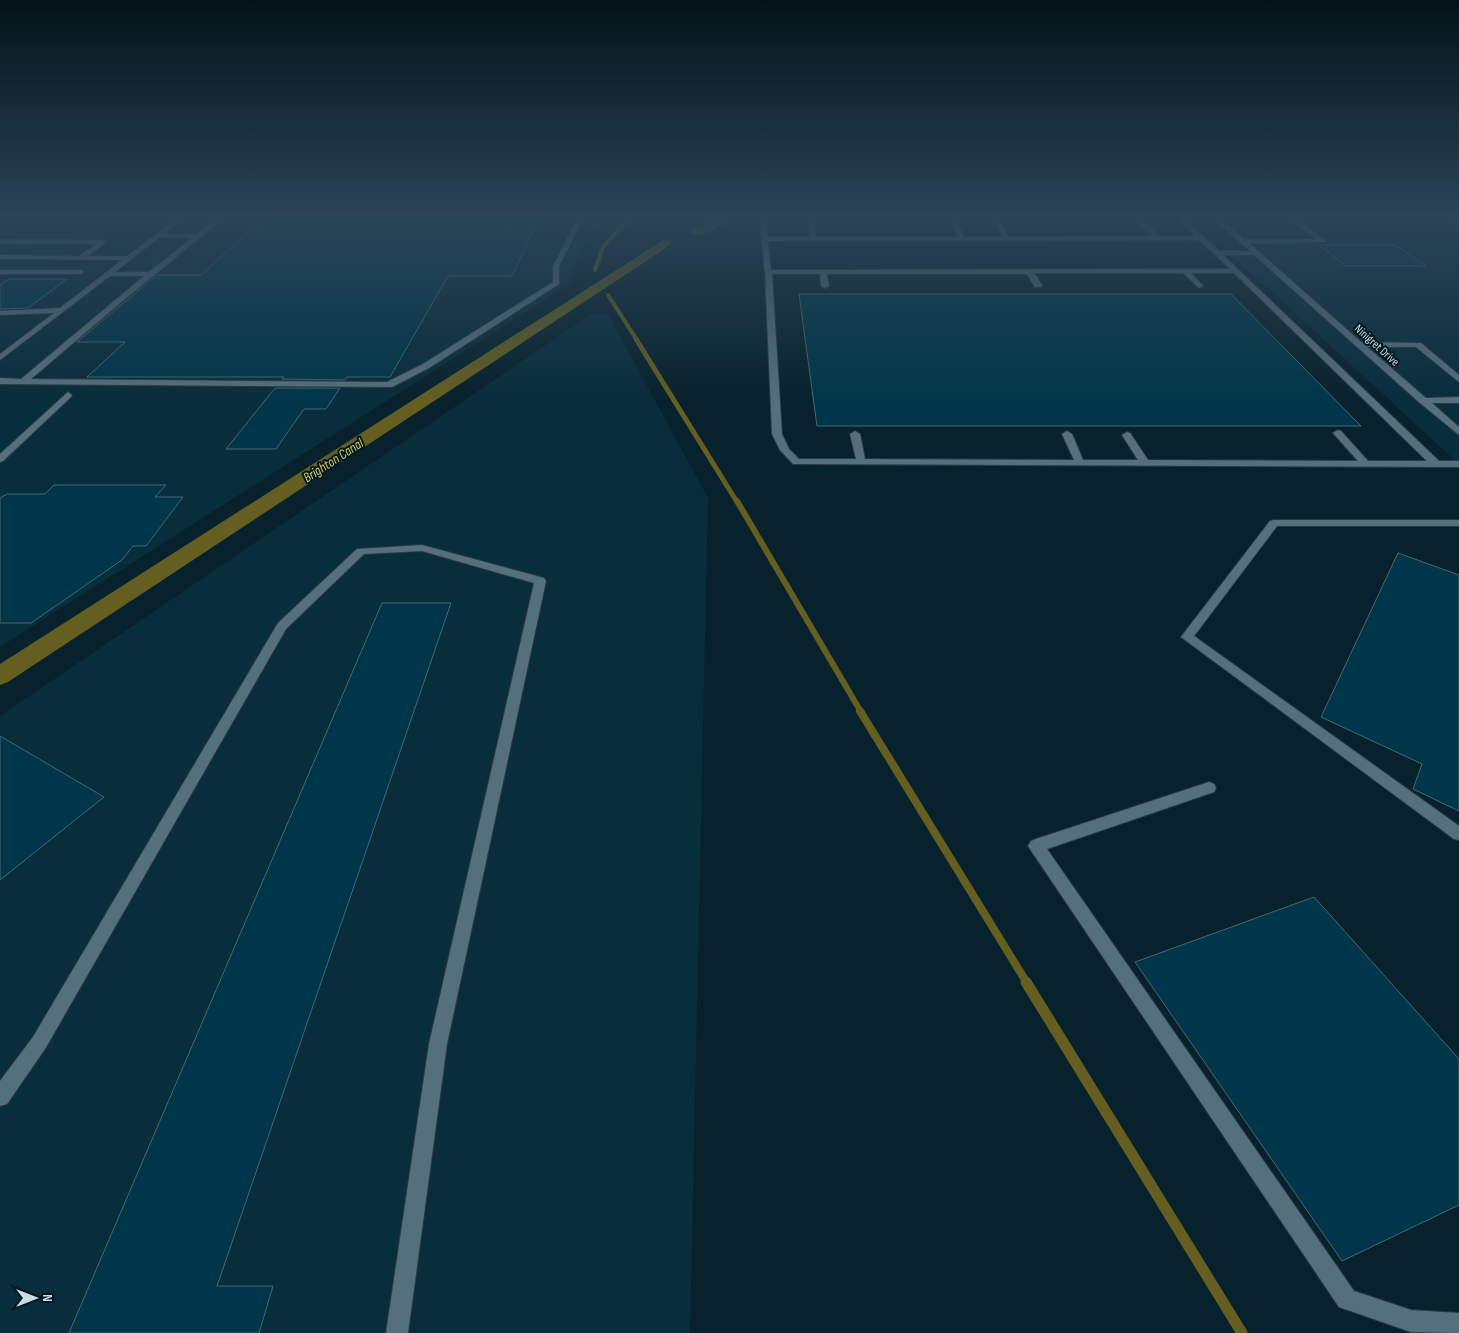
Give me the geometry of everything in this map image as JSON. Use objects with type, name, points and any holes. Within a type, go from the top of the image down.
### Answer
[{"type":"street","points":[[1,356],[104,277]]},
{"type":"street","points":[[23,381],[147,277]]},
{"type":"street","points":[[0,381],[389,384],[426,366],[556,283],[556,277]]},
{"type":"street","points":[[768,277],[777,434],[785,450],[796,462],[1459,464]]},
{"type":"street","points":[[823,277],[825,286]]},
{"type":"street","points":[[1033,277],[1038,285]]},
{"type":"street","points":[[1190,277],[1198,286]]},
{"type":"street","points":[[1242,277],[1436,464]]},
{"type":"street","name":"Ninigret Drive","points":[[1283,277],[1459,432]]},
{"type":"street","points":[[0,313],[62,310]]},
{"type":"street","points":[[1359,344],[1418,345],[1459,379]]},
{"type":"street","points":[[0,459],[68,395]]},
{"type":"street","points":[[1423,401],[1459,400]]},
{"type":"street","points":[[1338,433],[1366,464]]},
{"type":"street","points":[[854,434],[861,462]]},
{"type":"street","points":[[1067,434],[1080,463]]},
{"type":"street","points":[[1127,435],[1145,463]]},
{"type":"street","points":[[1459,524],[1274,523],[1187,636],[1459,834]]},
{"type":"street","points":[[0,1097],[39,1043],[282,626],[361,551],[422,548],[540,581],[438,1044],[397,1333]]},
{"type":"street","points":[[1209,788],[1036,846],[1347,1299],[1411,1321],[1459,1324]]},
{"type":"shaded area","points":[[0,277],[572,277],[570,284],[0,647]]},
{"type":"shaded area","points":[[1256,277],[1459,277],[1459,464]]},
{"type":"shaded area","points":[[608,314],[708,498],[690,1333],[0,1333],[0,716],[590,315]]},
{"type":"building","points":[[154,277],[447,277],[390,377],[347,377],[345,380],[282,379],[284,377],[87,377],[125,342],[77,342]]},
{"type":"building","points":[[9,279],[67,279],[28,308],[0,309],[0,285]]},
{"type":"building","points":[[799,294],[1231,294],[1361,426],[817,426]]},
{"type":"building","points":[[275,388],[340,388],[326,409],[304,409],[276,449],[226,449]]},
{"type":"building","points":[[54,485],[166,485],[155,497],[183,497],[146,546],[133,546],[122,560],[31,623],[0,623],[0,498],[7,494],[45,494]]},
{"type":"building","points":[[1398,553],[1459,575],[1459,811],[1413,789],[1422,764],[1321,717]]},
{"type":"building","points":[[382,603],[451,603],[217,1286],[273,1286],[259,1333],[69,1333]]},
{"type":"building","points":[[0,736],[104,797],[0,880]]},
{"type":"building","points":[[1314,897],[1459,1059],[1459,1205],[1342,1261],[1135,962]]},
{"type":"waterway","name":"Brighton Canal","points":[[0,676],[612,277]]},
{"type":"waterway","points":[[608,295],[637,340]]},
{"type":"waterway","points":[[636,339],[737,502]]},
{"type":"waterway","points":[[737,501],[861,712]]},
{"type":"waterway","points":[[860,711],[1027,983]]},
{"type":"waterway","points":[[1026,982],[1242,1333]]}]
